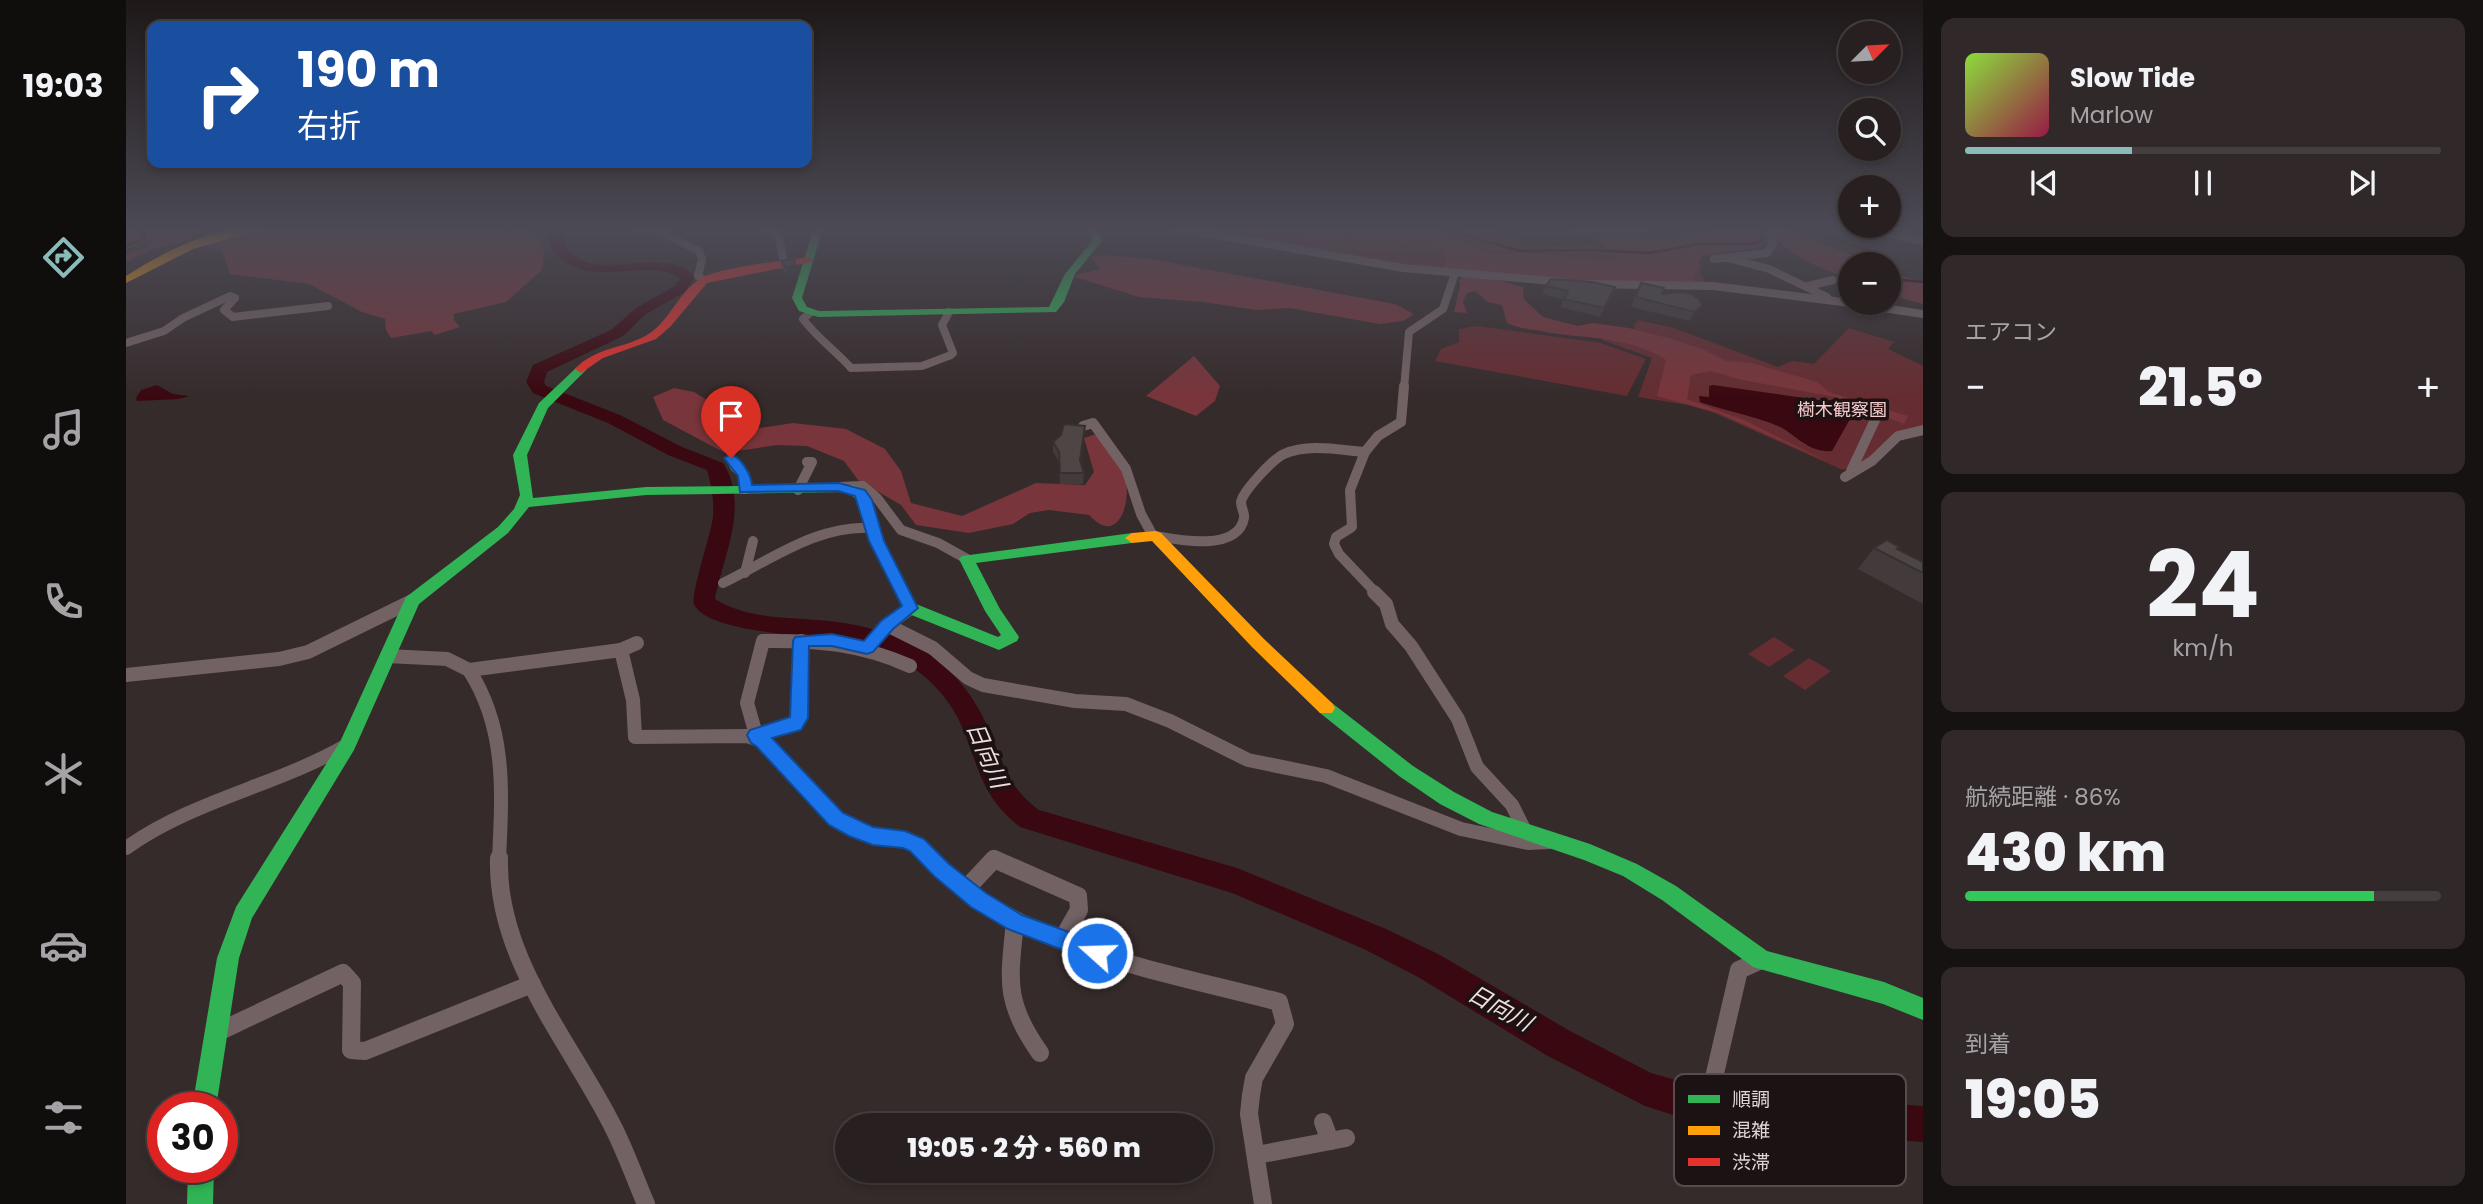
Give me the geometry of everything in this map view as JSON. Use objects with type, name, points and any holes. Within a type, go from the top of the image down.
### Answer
[{"type":"street","points":[[126,675],[279,659],[308,652],[412,601],[513,521],[527,495],[520,455],[538,414],[556,393],[600,352],[641,343],[656,335],[700,284]]},
{"type":"street","points":[[801,284],[797,298],[803,309],[810,313],[1045,311],[1056,308],[1065,284]]},
{"type":"street","points":[[1451,284],[1443,309],[1409,332],[1401,422],[1378,436],[1365,452],[1350,490],[1352,527],[1336,537],[1334,544],[1339,554],[1386,604],[1392,624],[1411,646],[1458,719],[1478,766],[1512,805],[1525,831]]},
{"type":"street","points":[[1615,284],[1709,285],[1838,302]]},
{"type":"street","points":[[1804,284],[1834,301]]},
{"type":"street","points":[[1808,286],[1816,284]]},
{"type":"street","points":[[126,343],[164,331],[183,318],[230,296],[236,298],[224,310],[229,315],[240,318],[328,306]]},
{"type":"street","points":[[1901,311],[1923,314]]},
{"type":"street","points":[[810,313],[803,319],[810,329],[851,368],[922,366],[951,355],[953,353],[942,326],[949,312]]},
{"type":"street","points":[[1875,420],[1848,474],[1872,461],[1898,436],[1923,430]]},
{"type":"street","points":[[1083,426],[1093,424],[1126,469],[1141,514],[1155,536],[1294,679],[1363,739],[1466,809],[1629,870],[1761,960],[1786,969],[1871,988],[1923,1009]]},
{"type":"street","points":[[525,503],[610,493],[799,490],[853,484],[881,500],[902,531],[926,542],[942,545],[957,557],[967,559],[1092,541],[1155,536],[1217,541],[1236,533],[1244,518],[1241,503],[1244,496],[1276,458],[1300,450],[1365,452]]},
{"type":"street","points":[[731,458],[735,467],[745,475],[731,489]]},
{"type":"street","points":[[799,490],[812,462],[807,462]]},
{"type":"street","points":[[839,487],[855,490],[863,496],[877,541],[910,608],[989,641],[999,644],[1006,642],[1011,637],[993,611],[967,559]]},
{"type":"street","points":[[723,583],[810,537],[840,528],[873,527]]},
{"type":"street","points":[[745,573],[752,541]]},
{"type":"street","points":[[207,1092],[228,958],[243,914],[348,745],[412,601]]},
{"type":"street","points":[[869,646],[886,627],[910,608]]},
{"type":"street","points":[[886,627],[933,648],[968,678],[983,685],[1076,701],[1126,704],[1170,721],[1248,760],[1326,776],[1461,829],[1528,843],[1557,842]]},
{"type":"street","points":[[910,666],[869,646],[832,640],[763,641],[747,703],[757,737],[836,819],[873,836],[905,839],[917,845],[965,889],[1015,922],[1115,959],[1279,1002],[1285,1024],[1254,1078],[1249,1114],[1263,1204]]},
{"type":"street","points":[[621,650],[633,700],[635,737],[757,737],[795,725],[799,718],[801,641]]},
{"type":"street","points":[[469,670],[621,650],[638,643]]},
{"type":"street","points":[[387,656],[447,659],[469,670],[477,680],[494,722],[502,782],[499,889],[503,910],[532,985],[549,1020],[610,1121],[646,1204]]},
{"type":"street","points":[[126,848],[153,828],[192,808],[308,767],[348,745]]},
{"type":"street","points":[[965,889],[994,859],[1078,896],[1079,909],[1062,940]]},
{"type":"street","points":[[1015,922],[1010,996],[1020,1027],[1040,1053]]},
{"type":"street","points":[[1715,1074],[1739,970],[1761,960]]},
{"type":"street","points":[[216,1033],[343,973],[352,983],[351,1050],[365,1051],[532,985]]},
{"type":"street","points":[[1257,1155],[1333,1134]]},
{"type":"street","points":[[200,1204],[201,1183]]},
{"type":"green space","name":"樹木観察園","points":[[1638,320],[1674,328],[1778,367],[1792,361],[1814,364],[1849,328],[1894,342],[1888,349],[1923,366],[1923,428],[1910,428],[1870,459],[1843,470],[1712,412],[1638,397],[1652,358],[1602,340],[1614,331],[1635,336],[1634,325]]},
{"type":"green space","points":[[1477,326],[1601,343],[1646,359],[1627,396],[1435,361],[1441,349],[1459,342],[1459,329]]},
{"type":"green space","points":[[1774,637],[1795,650],[1769,667],[1748,654]]},
{"type":"green space","points":[[1809,658],[1831,671],[1805,690],[1783,676]]},
{"type":"shaded area","points":[[309,284],[526,284],[506,302],[454,314],[454,320],[460,327],[435,335],[431,331],[391,338],[386,330],[385,319],[362,312]]},
{"type":"shaded area","points":[[1098,284],[1287,284],[1395,304],[1414,314],[1403,321],[1380,324],[1289,308],[1256,310],[1204,302],[1139,297]]},
{"type":"shaded area","points":[[1512,284],[1523,287],[1524,299],[1543,317],[1578,326],[1593,323],[1629,328],[1672,339],[1726,361],[1752,363],[1817,382],[1829,392],[1908,416],[1904,424],[1835,397],[1742,380],[1711,371],[1691,375],[1687,399],[1744,420],[1832,464],[1718,413],[1657,396],[1666,360],[1652,352],[1623,342],[1512,325],[1507,323],[1502,305],[1488,302],[1475,291],[1467,293],[1463,302],[1467,313],[1454,312],[1460,286]]},
{"type":"shaded area","points":[[1901,284],[1923,284],[1923,304],[1901,298]]},
{"type":"shaded area","points":[[1194,356],[1220,386],[1215,401],[1196,416],[1146,396]]},
{"type":"shaded area","points":[[157,385],[173,394],[189,396],[137,401],[141,390]]},
{"type":"shaded area","points":[[1709,386],[1825,401],[1835,399],[1868,415],[1838,406],[1847,412],[1845,416],[1850,419],[1832,451],[1818,450],[1776,425],[1700,402],[1699,396],[1709,397]]},
{"type":"shaded area","points":[[674,388],[694,392],[753,429],[793,423],[846,429],[885,449],[901,471],[911,503],[962,516],[1036,483],[1085,485],[1094,472],[1084,438],[1096,434],[1123,469],[1126,504],[1117,522],[1109,526],[1100,524],[1089,515],[1049,510],[1030,513],[1013,524],[969,533],[916,525],[901,505],[858,480],[844,461],[807,446],[777,445],[725,453],[663,420],[653,397]]},
{"type":"building","points":[[1602,284],[1615,287],[1604,308],[1564,299],[1568,291],[1546,286]]},
{"type":"building","points":[[1641,284],[1646,284],[1664,288],[1662,294],[1691,294],[1699,299],[1702,306],[1694,312],[1636,297]]},
{"type":"building","points":[[1064,424],[1085,426],[1080,460],[1084,473],[1060,473],[1059,452],[1053,442],[1061,435]]},
{"type":"building","points":[[1887,540],[1900,547],[1897,549],[1923,562],[1923,573],[1874,548]]},
{"type":"waterway","name":"日向川","points":[[683,284],[680,289],[641,311],[617,333],[539,369],[535,382],[539,389],[614,419],[675,451],[716,467],[721,484],[723,517],[704,603],[718,612],[753,622],[862,635],[913,655],[940,676],[956,694],[976,728],[995,782],[1014,807],[1030,819],[1237,881],[1375,939],[1429,966],[1558,1043],[1645,1089],[1674,1097]]},
{"type":"waterway","name":"日向川","points":[[1906,1123],[1923,1124]]},
{"type":"traffic: fast","points":[[801,284],[797,298],[803,309],[818,314],[1052,310],[1059,302],[1065,284]]},
{"type":"traffic: fast","points":[[207,1092],[228,958],[243,914],[348,745],[412,601],[503,530],[520,511],[527,495],[520,455],[543,406],[581,369]]},
{"type":"traffic: fast","points":[[525,503],[646,491],[848,488],[860,493],[865,500],[877,541],[910,608],[999,644],[1011,637],[993,611],[967,559],[1132,538]]},
{"type":"traffic: fast","points":[[1326,708],[1406,771],[1447,798],[1486,818],[1590,853],[1630,870],[1669,893],[1761,960],[1884,993],[1923,1009]]},
{"type":"traffic: fast","points":[[200,1204],[201,1183]]},
{"type":"traffic: slow","points":[[1132,538],[1156,536],[1258,643],[1326,708]]},
{"type":"traffic: jam","points":[[581,369],[599,356],[652,337],[673,318],[699,284]]},
{"type":"route","points":[[731,458],[735,467],[745,475],[745,489],[804,490],[839,487],[860,493],[865,500],[877,541],[910,608],[887,625],[867,648],[832,640],[801,641],[799,718],[795,725],[757,735],[757,738],[763,741],[836,819],[873,836],[905,839],[917,845],[978,900],[1015,922],[1097,953]]}]
